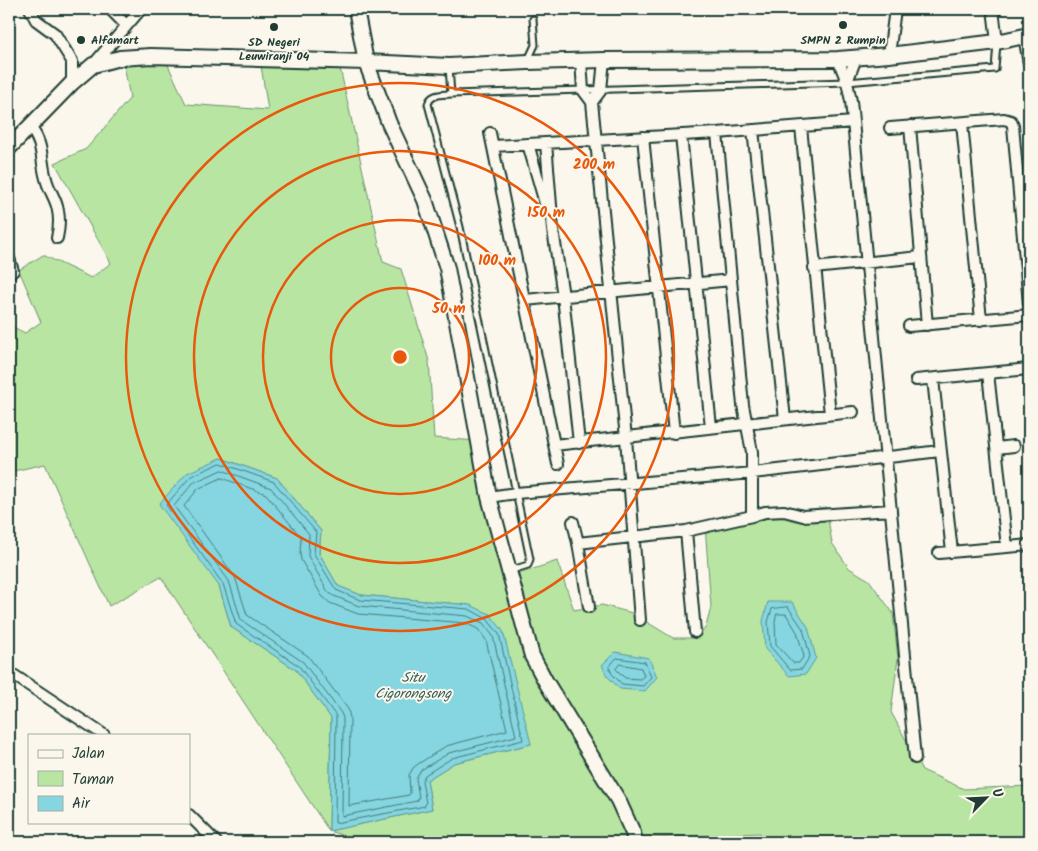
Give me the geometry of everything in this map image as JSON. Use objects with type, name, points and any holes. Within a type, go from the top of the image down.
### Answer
[{"type":"main road","points":[[356,9],[366,62],[389,122],[425,200],[447,268],[489,497],[532,656],[618,800],[635,842]]},
{"type":"main road","points":[[9,148],[72,83],[93,65],[120,58],[151,56],[449,66],[604,60],[838,59],[997,42],[1027,36]]},
{"type":"street","points":[[30,9],[36,20],[55,34],[72,61],[72,83]]},
{"type":"street","points":[[110,9],[126,25]]},
{"type":"street","points":[[93,65],[141,9]]},
{"type":"street","points":[[889,55],[895,9]]},
{"type":"street","points":[[993,9],[997,42]]},
{"type":"street","points":[[1027,36],[1029,64]]},
{"type":"street","points":[[847,82],[856,58]]},
{"type":"street","points":[[838,59],[847,82],[851,101],[915,758]]},
{"type":"street","points":[[592,102],[601,90],[604,60]]},
{"type":"street","points":[[582,61],[583,90],[592,102],[596,140],[626,438],[640,620]]},
{"type":"street","points":[[890,128],[1004,119],[1011,121],[1013,126],[1029,304]]},
{"type":"street","points":[[493,146],[717,133],[853,122]]},
{"type":"street","points":[[962,123],[981,320]]},
{"type":"street","points":[[801,126],[830,414]]},
{"type":"street","points":[[910,126],[927,325]]},
{"type":"street","points":[[30,127],[40,143],[46,181],[58,209],[60,223],[57,238]]},
{"type":"street","points":[[754,130],[785,419]]},
{"type":"street","points":[[490,133],[558,464]]},
{"type":"street","points":[[717,133],[743,405],[752,452],[752,516]]},
{"type":"street","points":[[681,135],[711,427]]},
{"type":"street","points":[[643,137],[674,433]]},
{"type":"street","points":[[546,143],[553,230],[563,296],[579,443]]},
{"type":"street","points":[[528,144],[553,230]]},
{"type":"street","points":[[814,268],[920,257]]},
{"type":"street","points":[[9,258],[13,271]]},
{"type":"street","points":[[525,300],[731,280]]},
{"type":"street","points":[[909,326],[1029,315]]},
{"type":"street","points":[[916,380],[1029,369]]},
{"type":"street","points":[[988,373],[1007,547]]},
{"type":"street","points":[[933,379],[952,552]]},
{"type":"street","points":[[554,445],[852,412]]},
{"type":"street","points":[[997,448],[1014,446]]},
{"type":"street","points":[[489,497],[516,493],[753,473],[940,451]]},
{"type":"street","points":[[578,543],[686,531],[765,512],[784,511],[803,516],[891,510]]},
{"type":"street","points":[[573,522],[589,607]]},
{"type":"street","points":[[686,531],[695,632]]},
{"type":"street","points":[[939,553],[1029,545]]},
{"type":"street","points":[[9,672],[102,734]]},
{"type":"street","points":[[190,817],[216,842]]},
{"type":"lane","points":[[528,62],[534,45],[533,19]]},
{"type":"lane","points":[[509,571],[528,565],[530,559],[460,227],[428,104],[429,98],[452,94],[847,82],[995,69],[997,42]]},
{"type":"lane","points":[[449,66],[452,94]]},
{"type":"green space","points":[[167,63],[186,104],[268,110],[261,66],[340,68],[383,262],[401,269],[429,361],[434,438],[478,441],[507,578],[557,561],[574,610],[602,605],[632,613],[673,638],[696,638],[706,627],[711,607],[705,525],[826,507],[832,543],[849,568],[869,580],[893,613],[898,658],[891,712],[922,770],[964,789],[1029,786],[1029,842],[761,842],[760,833],[633,839],[610,842],[364,842],[329,831],[161,577],[109,606],[45,464],[9,472],[9,325],[25,333],[41,322],[19,270],[43,255],[91,278],[111,263],[55,163],[86,149],[130,98],[124,65]],"holes":[[[221,458],[277,478],[321,531],[319,553],[338,586],[361,595],[470,605],[531,744],[454,763],[427,780],[432,809],[329,831],[331,718],[296,670],[231,627],[219,586]]]},
{"type":"water","name":"Situ Cigorongsong","points":[[221,458],[277,478],[321,531],[319,553],[338,586],[361,595],[470,605],[490,614],[503,631],[531,744],[454,763],[427,780],[432,809],[329,831],[331,718],[296,670],[231,627],[219,586],[159,504],[187,473]]},
{"type":"water","points":[[768,602],[792,602],[808,627],[816,658],[806,674],[789,676],[765,649],[763,621]]},
{"type":"water","points":[[615,652],[649,658],[657,677],[645,691],[620,689],[607,676],[602,665]]},
{"type":"place","name":"SMPN 2 Rumpin","points":[[843,25]]},
{"type":"place","name":"SD Negeri Leuwiranji 04","points":[[274,27]]},
{"type":"place","name":"Alfamart","points":[[81,40]]}]
